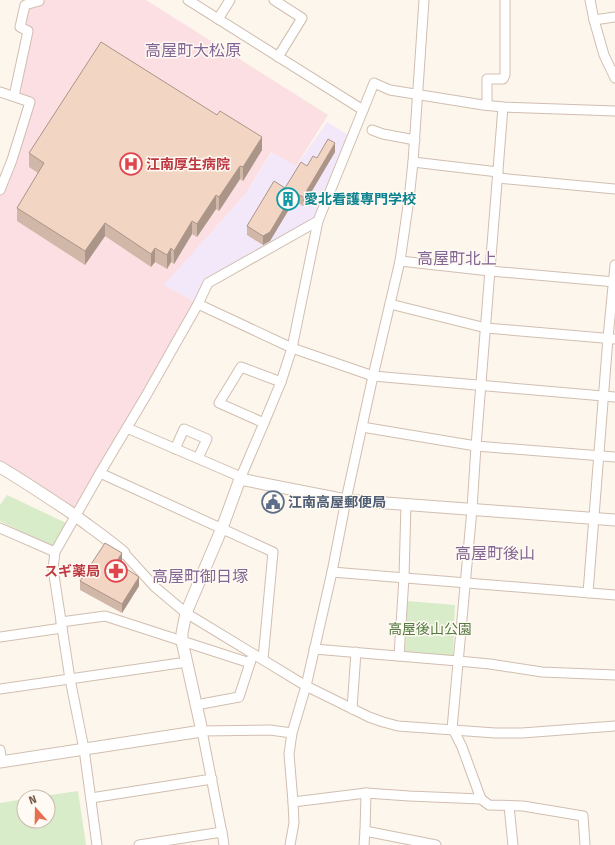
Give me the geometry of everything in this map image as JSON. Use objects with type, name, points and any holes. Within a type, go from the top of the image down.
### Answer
[{"type":"street","points":[[14,96],[28,31],[20,27],[25,5],[40,0]]},
{"type":"street","points":[[188,0],[363,110]]},
{"type":"street","points":[[218,19],[230,0]]},
{"type":"street","points":[[274,0],[302,18],[278,57]]},
{"type":"street","points":[[290,845],[294,823],[289,754],[292,733],[306,686],[332,572],[373,376],[400,261],[410,199],[424,0]]},
{"type":"street","points":[[487,105],[487,79],[503,79],[504,75],[505,0]]},
{"type":"street","points":[[590,0],[604,55],[615,78]]},
{"type":"street","points":[[594,20],[615,17]]},
{"type":"street","points":[[224,845],[212,779],[182,641],[182,633],[186,613],[222,528],[240,478],[281,382],[292,348],[318,221],[374,83],[390,90],[503,107],[615,110]]},
{"type":"street","points":[[0,92],[30,102],[12,160],[0,190]]},
{"type":"street","points":[[503,107],[472,509],[453,729],[462,747],[481,799],[489,805],[523,806],[583,816],[585,845]]},
{"type":"street","points":[[372,130],[383,134],[414,140]]},
{"type":"street","points":[[413,162],[498,175],[615,188]]},
{"type":"street","points":[[97,845],[84,749],[70,679],[53,569],[55,552],[147,394],[208,284],[318,221]]},
{"type":"street","points":[[400,261],[614,282]]},
{"type":"street","points":[[588,593],[603,396],[611,339],[615,265]]},
{"type":"street","points":[[198,304],[292,348],[373,376],[615,396]]},
{"type":"street","points":[[390,304],[486,328],[611,339]]},
{"type":"street","points":[[264,423],[219,404],[241,367],[281,382]]},
{"type":"street","points":[[362,427],[476,446],[615,457]]},
{"type":"street","points":[[127,428],[198,458],[240,478],[346,500],[615,520]]},
{"type":"street","points":[[175,449],[184,429],[207,439],[198,458]]},
{"type":"street","points":[[0,467],[35,488],[94,529],[124,553],[155,586],[186,613],[306,686],[369,717],[398,726],[495,733],[522,733],[615,726]]},
{"type":"street","points":[[100,473],[273,552],[263,659]]},
{"type":"street","points":[[399,656],[404,578],[406,504]]},
{"type":"street","points":[[0,528],[55,552]]},
{"type":"street","points":[[332,572],[615,595]]},
{"type":"street","points":[[0,637],[105,616],[250,662]]},
{"type":"street","points":[[314,649],[490,664],[542,672],[615,675]]},
{"type":"street","points":[[352,709],[356,652]]},
{"type":"street","points":[[196,704],[239,697],[253,653]]},
{"type":"street","points":[[0,689],[187,662]]},
{"type":"street","points":[[0,750],[1,762],[202,731],[270,730],[292,733]]},
{"type":"street","points":[[91,798],[212,779]]},
{"type":"street","points":[[293,802],[366,793],[481,799]]},
{"type":"street","points":[[364,845],[366,793]]},
{"type":"street","points":[[510,806],[513,845]]},
{"type":"street","points":[[365,831],[414,843],[436,845]]},
{"type":"street","points":[[139,845],[222,832]]},
{"type":"shaded area","points":[[39,0],[146,0],[328,115],[296,166],[271,152],[246,193],[164,285],[198,304],[76,516],[0,467],[0,190],[30,102],[14,96],[28,32],[20,27],[25,5]]},
{"type":"shaded area","points":[[327,122],[353,138],[318,221],[208,283],[198,304],[163,285],[246,193],[273,150],[296,166]]},
{"type":"green space","points":[[7,495],[66,523],[53,547],[0,521],[0,505]]},
{"type":"green space","name":"高屋後山公園","points":[[407,601],[455,605],[453,657],[405,652]]},
{"type":"green space","points":[[78,791],[86,845],[0,845],[0,803],[16,800],[16,829],[56,829],[56,794]]},
{"type":"building","points":[[101,42],[217,115],[220,111],[262,137],[243,167],[240,166],[219,197],[216,195],[197,224],[192,221],[174,251],[171,248],[167,255],[155,248],[151,254],[105,223],[85,251],[17,208],[44,163],[29,153]]},
{"type":"building","name":"愛北看護専門学校","points":[[328,139],[335,143],[303,197],[294,192],[270,232],[263,236],[247,226],[274,181],[285,188],[301,162],[307,166],[313,156],[317,158]]},
{"type":"building","points":[[105,543],[122,553],[116,562],[139,577],[122,604],[80,581]]},
{"type":"place","name":"江南厚生病院","points":[[131,164]]},
{"type":"place","name":"愛北看護専門学校","points":[[288,199]]},
{"type":"place","name":"江南高屋郵便局","points":[[273,502]]},
{"type":"place","name":"スギ薬局","points":[[116,571]]},
{"type":"district","name":"高屋町大松原","points":[[193,50]]},
{"type":"district","name":"高屋町北上","points":[[457,258]]},
{"type":"district","name":"高屋町後山","points":[[495,553]]},
{"type":"district","name":"高屋町御日塚","points":[[200,576]]}]
